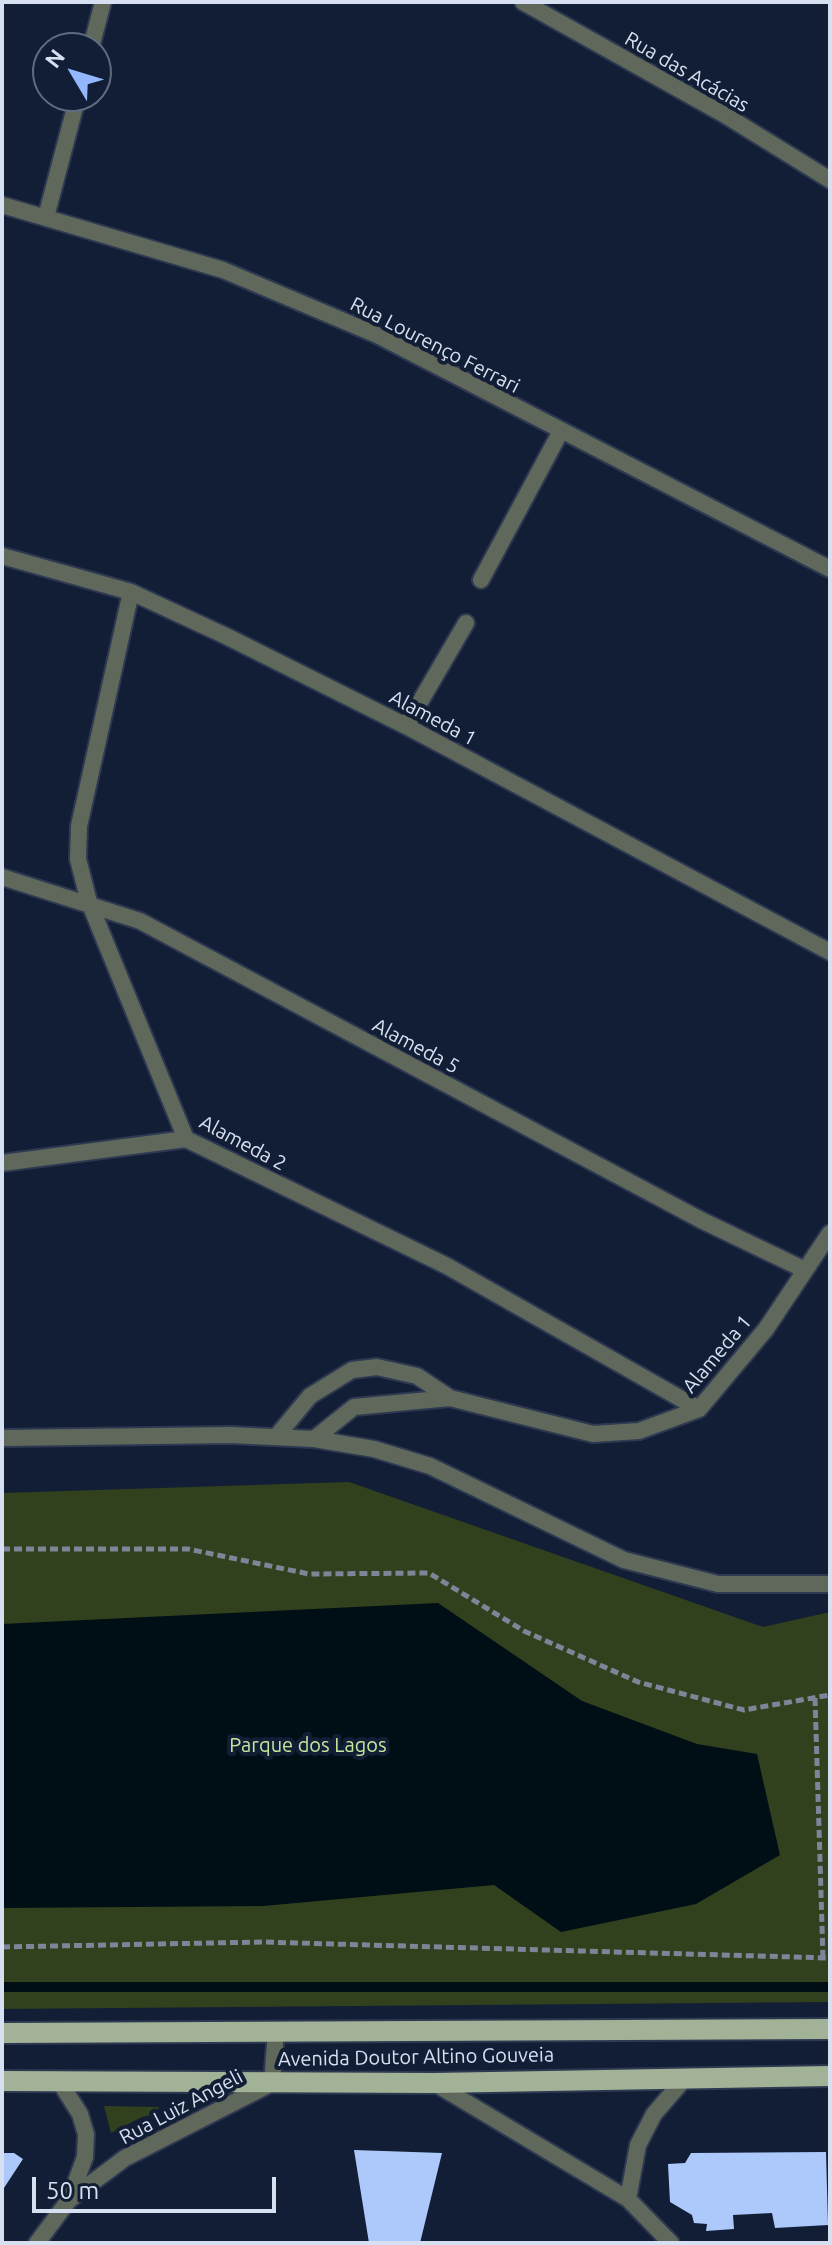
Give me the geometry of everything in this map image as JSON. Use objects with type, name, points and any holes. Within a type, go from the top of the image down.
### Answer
[{"type":"main road","name":"Avenida Doutor Altino Gouveia","points":[[2,2033],[830,2029]]},
{"type":"main road","name":"Avenida Doutor Altino Gouveia","points":[[2,2081],[434,2083],[830,2076]]},
{"type":"street","points":[[95,32],[103,2]]},
{"type":"street","name":"Rua das Acácias","points":[[523,2],[725,115],[830,180]]},
{"type":"street","points":[[46,217],[74,112]]},
{"type":"street","name":"Rua Lourenço Ferrari","points":[[2,205],[223,270],[377,335],[830,569]]},
{"type":"street","points":[[481,580],[561,431]]},
{"type":"street","name":"Alameda 1","points":[[2,556],[131,592],[406,726],[830,952]]},
{"type":"street","name":"Alameda 2","points":[[131,592],[79,826],[78,859],[89,902],[186,1139],[447,1266],[699,1409]]},
{"type":"street","points":[[406,726],[466,623]]},
{"type":"street","name":"Alameda 5","points":[[2,877],[89,902],[140,921],[687,1213],[803,1269]]},
{"type":"street","points":[[2,1163],[186,1139]]},
{"type":"street","name":"Alameda 1","points":[[314,1439],[354,1407],[450,1398],[593,1434],[639,1431],[699,1409],[766,1329],[803,1269],[830,1233]]},
{"type":"street","name":"Alameda 1","points":[[276,1437],[310,1396],[352,1370],[377,1367],[417,1376],[450,1398]]},
{"type":"street","points":[[2,1438],[276,1437],[314,1439],[374,1449],[430,1466],[624,1560],[670,1574],[718,1584],[830,1584]]},
{"type":"street","name":"Rua Luiz Angeli","points":[[69,2200],[125,2158],[272,2083],[276,2031]]},
{"type":"street","points":[[628,2199],[638,2145],[654,2114],[686,2077]]},
{"type":"street","name":"Rua Luiz Angeli","points":[[37,2243],[69,2200],[85,2157],[86,2134],[80,2114],[59,2081]]},
{"type":"street","points":[[434,2083],[628,2199],[671,2243]]},
{"type":"path","points":[[2,1549],[188,1549],[309,1574],[429,1573],[524,1631],[638,1682],[744,1710],[830,1695]]},
{"type":"path","points":[[2,1947],[262,1942],[827,1958],[815,1698]]},
{"type":"green space","name":"Parque dos Lagos","points":[[349,1482],[763,1627],[830,1612],[830,2002],[2,2009],[2,1493]]},
{"type":"green space","points":[[104,2106],[159,2107],[157,2114],[142,2117],[111,2133]]},
{"type":"shaded area","name":"Parque dos Lagos","points":[[438,1603],[582,1701],[697,1744],[757,1754],[780,1855],[696,1904],[561,1932],[494,1885],[263,1906],[2,1908],[2,1624]]},
{"type":"building","points":[[354,2150],[442,2153],[420,2243],[369,2243]]},
{"type":"building","points":[[826,2152],[828,2225],[775,2228],[772,2213],[733,2215],[734,2229],[706,2231],[707,2224],[694,2223],[692,2215],[670,2202],[668,2164],[685,2163],[691,2153]]},
{"type":"building","points":[[2,2153],[14,2153],[23,2159],[2,2191]]},
{"type":"waterway","points":[[2,1987],[830,1987]]}]
